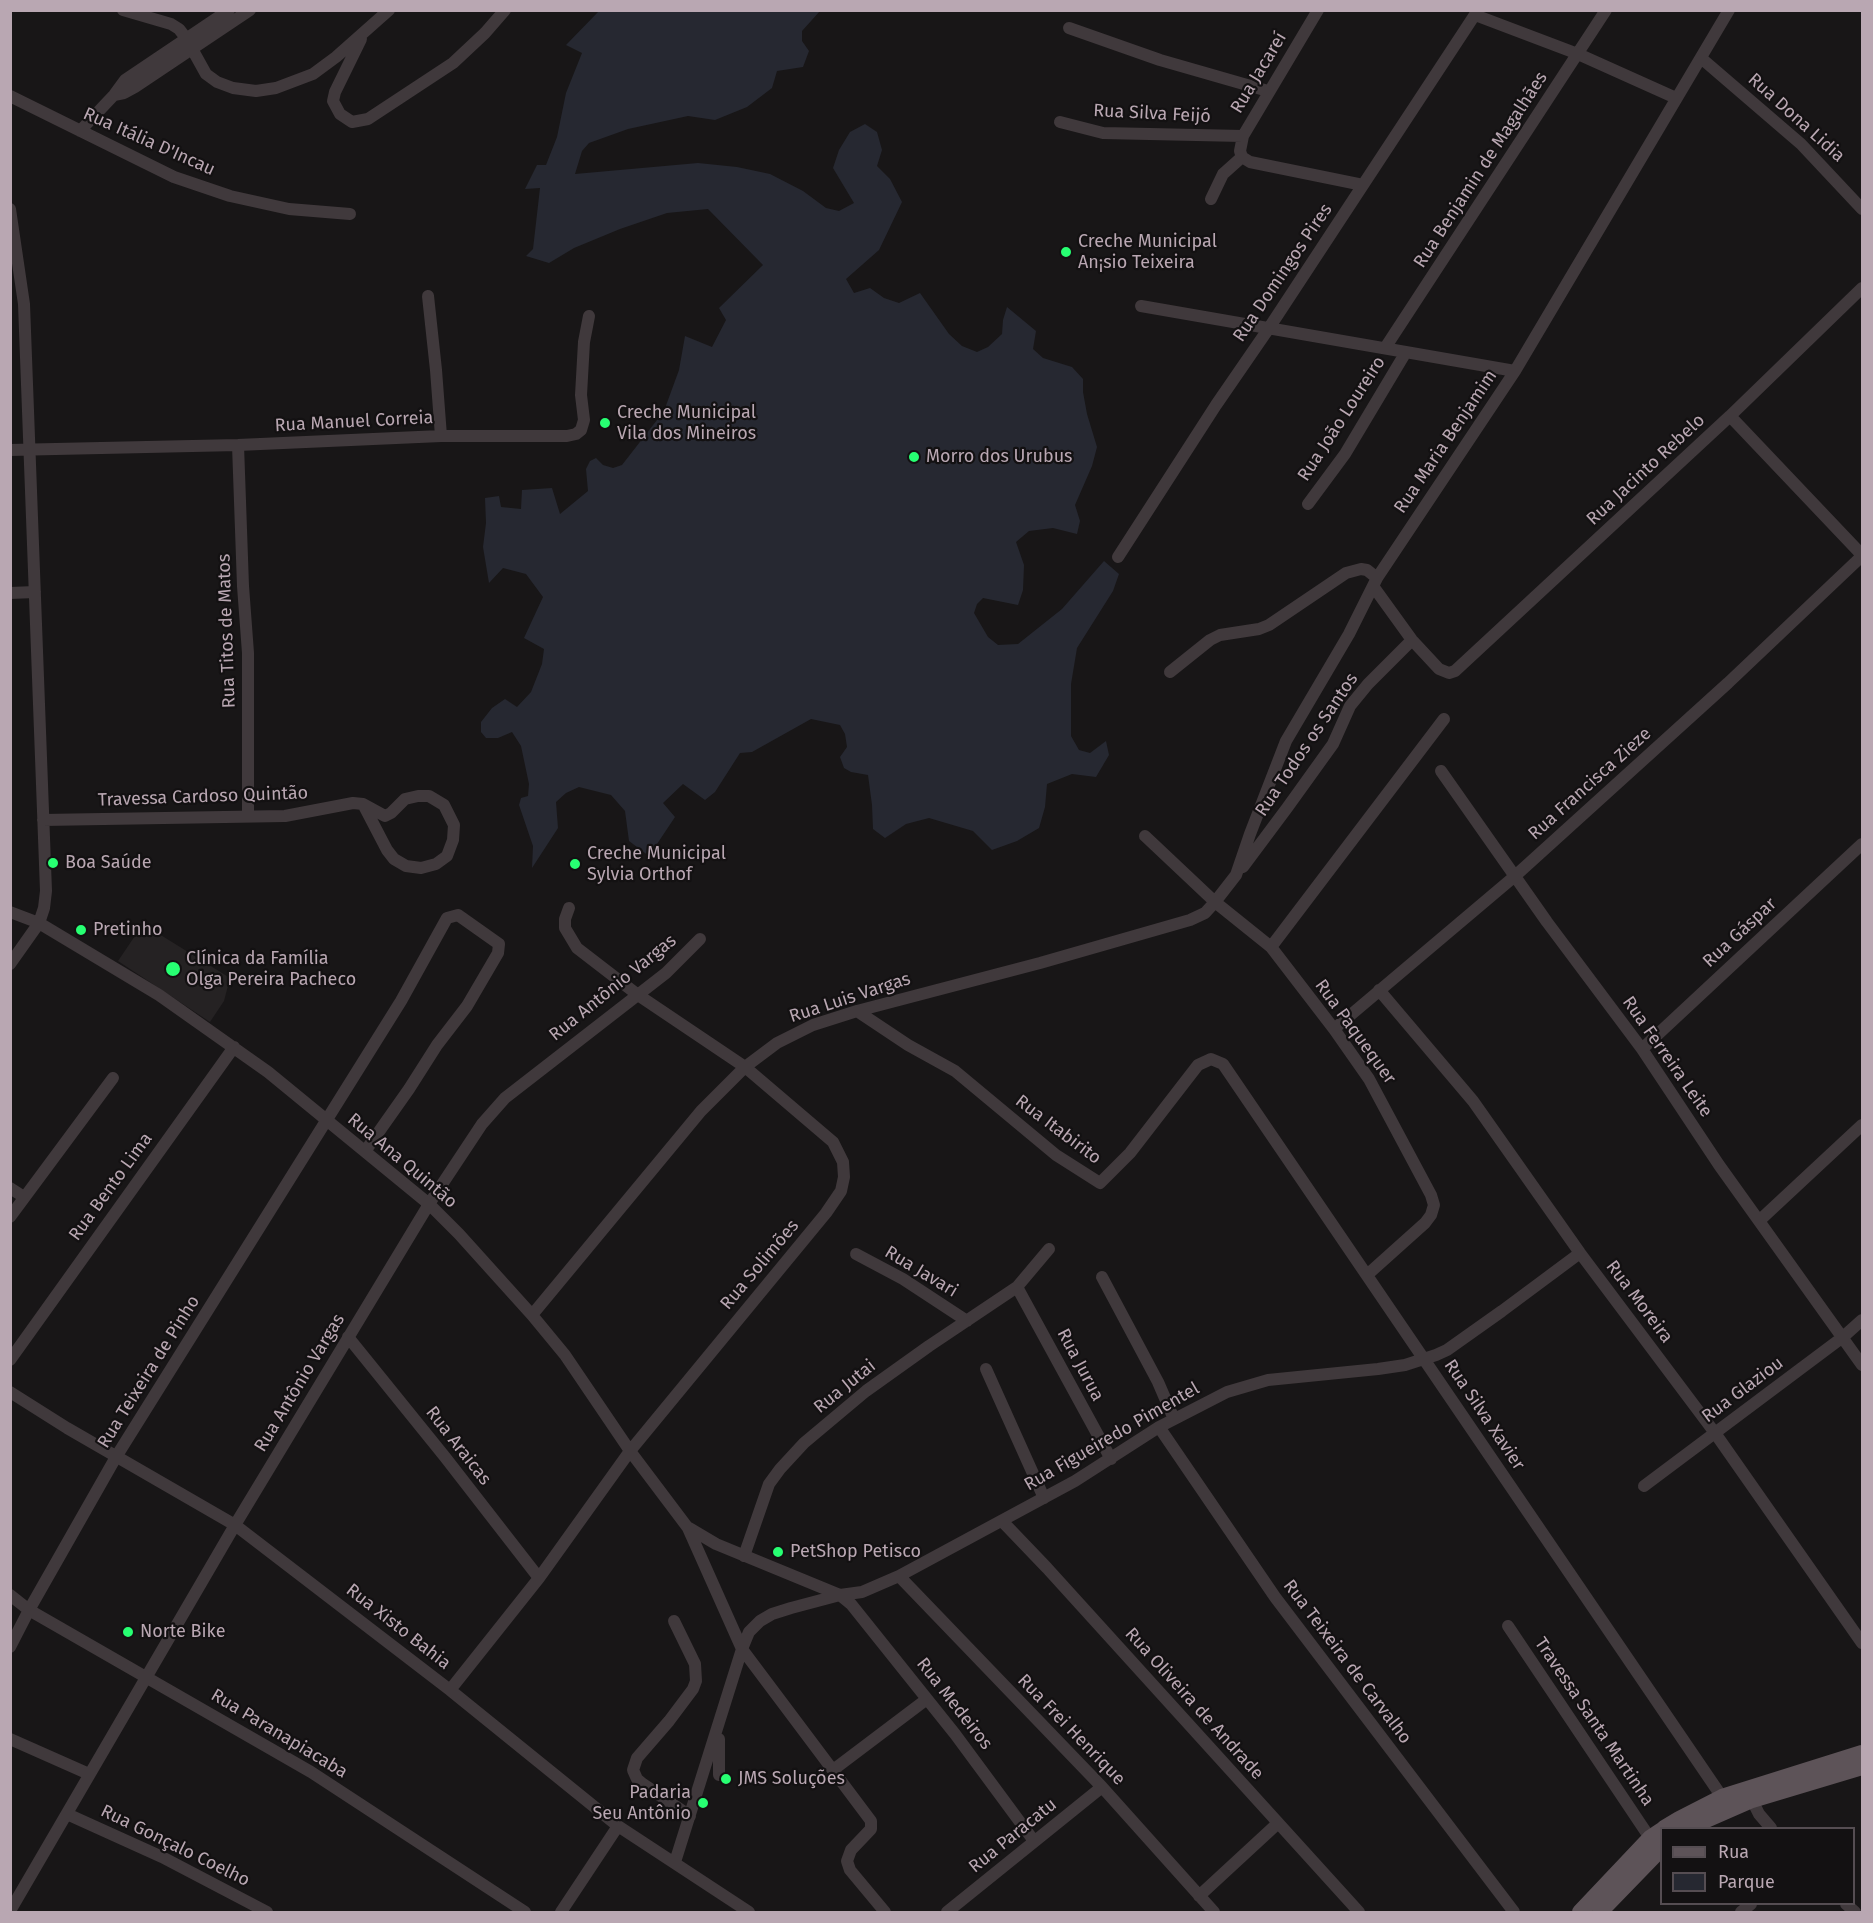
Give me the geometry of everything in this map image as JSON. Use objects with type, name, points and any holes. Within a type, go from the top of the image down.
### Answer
[{"type":"main road","points":[[1670,1827],[1679,1819],[1722,1797],[1863,1753]]},
{"type":"main road","points":[[1690,1827],[1752,1800],[1863,1767]]},
{"type":"main road","points":[[1580,1912],[1659,1836]]},
{"type":"main road","points":[[1600,1912],[1659,1836]]},
{"type":"street","points":[[123,10],[171,24],[179,29],[190,43],[206,74],[217,82],[233,88],[256,91],[276,88],[313,74],[363,35],[389,10]]},
{"type":"street","points":[[190,43],[229,10]]},
{"type":"street","points":[[80,131],[125,80],[250,10]]},
{"type":"street","points":[[363,35],[334,92],[333,101],[340,114],[352,122],[368,119],[453,63],[486,33],[505,10]]},
{"type":"street","name":"Rua Jacareí","points":[[1242,156],[1240,151],[1243,136],[1318,10]]},
{"type":"street","name":"Rua Benjamin de Magalhães","points":[[1385,348],[1606,10]]},
{"type":"street","name":"Rua Maria Benjamim","points":[[1215,902],[1236,875],[1286,741],[1349,634],[1375,582],[1515,371],[1729,10]]},
{"type":"street","points":[[1477,13],[1578,54],[1676,98]]},
{"type":"street","name":"Rua Domingos Pires","points":[[1118,557],[1216,405],[1477,13]]},
{"type":"street","points":[[1069,28],[1160,60],[1269,92]]},
{"type":"street","name":"Rua Dona Lidia","points":[[1701,58],[1801,144],[1863,209]]},
{"type":"street","name":"Rua Itália D'Incau","points":[[10,96],[174,177],[230,196],[289,209],[350,214]]},
{"type":"street","name":"Rua Silva Feijó","points":[[1060,122],[1103,133],[1243,136]]},
{"type":"street","points":[[1211,199],[1223,174],[1242,156],[1250,162],[1363,185]]},
{"type":"street","points":[[10,209],[24,304],[46,891],[39,923],[10,964]]},
{"type":"street","name":"Rua Jacinto Rebelo","points":[[1412,640],[1439,669],[1449,673],[1460,667],[1730,416],[1863,288]]},
{"type":"street","points":[[428,296],[441,436]]},
{"type":"street","points":[[1141,306],[1515,371]]},
{"type":"street","name":"Rua Manuel Correia","points":[[10,450],[238,445],[441,436],[567,436],[576,434],[581,430],[584,420],[581,394],[584,342],[589,316]]},
{"type":"street","name":"Rua João Loureiro","points":[[1308,504],[1345,454],[1406,352]]},
{"type":"street","points":[[1730,416],[1863,555]]},
{"type":"street","name":"Rua Titos de Matos","points":[[238,445],[243,586],[248,652],[248,816]]},
{"type":"street","name":"Rua Francisca Zieze","points":[[1334,1029],[1515,876],[1728,683],[1863,555]]},
{"type":"street","points":[[1170,672],[1210,640],[1220,635],[1259,629],[1269,625],[1346,573],[1361,569],[1367,570],[1412,640]]},
{"type":"street","points":[[10,593],[35,592]]},
{"type":"street","name":"Rua Todos os Santos","points":[[1236,875],[1333,744],[1350,706],[1382,669],[1412,640]]},
{"type":"street","points":[[1270,947],[1444,719]]},
{"type":"street","name":"Rua Ferreira Leite","points":[[1441,771],[1603,999],[1642,1049],[1719,1165],[1863,1365]]},
{"type":"street","name":"Travessa Cardoso Quintão","points":[[43,820],[285,816],[339,805],[363,804],[385,816],[405,799],[429,796],[444,805],[454,825],[453,840],[447,856],[436,864],[421,868],[406,866],[394,859],[363,804]]},
{"type":"street","name":"Rua Paquequer","points":[[1145,836],[1215,902],[1270,947],[1334,1029],[1369,1079],[1431,1195],[1434,1205],[1425,1223],[1367,1275]]},
{"type":"street","name":"Rua Gáspar","points":[[1642,1049],[1863,844]]},
{"type":"street","name":"Rua Luis Vargas","points":[[532,1315],[701,1111],[745,1067],[777,1043],[813,1026],[857,1011],[1040,963],[1190,920],[1205,913],[1215,902]]},
{"type":"street","name":"Rua Solimões","points":[[450,1690],[539,1578],[630,1451],[826,1213],[841,1191],[844,1177],[843,1162],[833,1142],[745,1067],[638,994],[577,948],[565,928],[569,908]]},
{"type":"street","name":"Rua Ana Quintão","points":[[10,912],[39,923],[159,995],[234,1047],[366,1150],[429,1204],[532,1315],[565,1355],[630,1451],[688,1528]]},
{"type":"street","name":"Rua Teixeira de Pinho","points":[[10,1647],[116,1457],[401,1001],[447,918],[458,915],[499,944],[498,953],[467,1006],[366,1150]]},
{"type":"street","name":"Rua Antônio Vargas","points":[[10,1911],[235,1525],[429,1204],[482,1124],[505,1098],[666,973],[700,939]]},
{"type":"street","name":"Rua Moreira","points":[[1379,990],[1473,1101],[1580,1253],[1715,1433],[1863,1643]]},
{"type":"street","name":"Rua Itabirito","points":[[857,1011],[908,1045],[955,1071],[1062,1160],[1100,1183],[1130,1153],[1198,1065],[1211,1059]]},
{"type":"street","name":"Rua Bento Lima","points":[[10,1360],[234,1047]]},
{"type":"street","name":"Rua Silva Xavier","points":[[1211,1059],[1223,1064],[1722,1797]]},
{"type":"street","points":[[10,1217],[113,1078]]},
{"type":"street","points":[[1760,1220],[1863,1125]]},
{"type":"street","points":[[10,1188],[24,1197]]},
{"type":"street","name":"Rua Jutai","points":[[744,1556],[770,1484],[780,1469],[804,1443],[866,1391],[1017,1287],[1048,1248]]},
{"type":"street","name":"Rua Figueiredo Pimentel","points":[[675,1862],[742,1649],[749,1632],[760,1621],[772,1614],[840,1595],[862,1592],[899,1576],[1044,1498],[1111,1459],[1159,1427],[1227,1392],[1248,1384],[1291,1377],[1378,1370],[1425,1360],[1448,1350],[1580,1253]]},
{"type":"street","name":"Rua Javari","points":[[856,1254],[903,1279],[967,1321]]},
{"type":"street","points":[[1102,1277],[1158,1382],[1174,1419]]},
{"type":"street","name":"Rua Jurua","points":[[1017,1287],[1111,1459]]},
{"type":"street","name":"Rua Glaziou","points":[[1644,1486],[1863,1320]]},
{"type":"street","name":"Rua Araicas","points":[[348,1337],[539,1578]]},
{"type":"street","points":[[986,1369],[1044,1498]]},
{"type":"street","name":"Rua Xisto Bahia","points":[[10,1392],[116,1457],[235,1525],[450,1690],[618,1826],[749,1912]]},
{"type":"street","name":"Rua Teixeira de Carvalho","points":[[1159,1427],[1270,1589],[1514,1912]]},
{"type":"street","name":"Rua Oliveira de Andrade","points":[[1002,1521],[1359,1912]]},
{"type":"street","points":[[688,1528],[744,1556],[840,1595]]},
{"type":"street","points":[[688,1528],[742,1649],[871,1821],[872,1829],[851,1850],[848,1866],[885,1912]]},
{"type":"street","name":"Rua Frei Henrique","points":[[899,1576],[1102,1787],[1214,1912]]},
{"type":"street","name":"Rua Paranapiacaba","points":[[10,1595],[29,1610],[311,1772],[525,1912]]},
{"type":"street","name":"Rua Medeiros","points":[[840,1595],[851,1604],[927,1699],[1034,1841]]},
{"type":"street","points":[[674,1621],[695,1664],[696,1681],[693,1689],[669,1721],[638,1758],[633,1770],[637,1779],[690,1816]]},
{"type":"street","name":"Travessa Santa Martinha","points":[[1508,1626],[1659,1836]]},
{"type":"street","points":[[833,1770],[927,1699]]},
{"type":"street","name":"Rua Figueiredo Pimentel","points":[[719,1722],[719,1775]]},
{"type":"street","points":[[10,1739],[89,1774]]},
{"type":"street","name":"Rua Paracatu","points":[[947,1912],[1102,1787]]},
{"type":"street","points":[[1752,1800],[1759,1814],[1770,1827]]},
{"type":"street","name":"Rua Gonçalo Coelho","points":[[67,1814],[162,1857],[267,1912]]},
{"type":"street","points":[[1199,1896],[1277,1824]]},
{"type":"street","points":[[561,1912],[618,1826]]},
{"type":"shaded area","name":"Clínica da Família Olga Pereira Pacheco","points":[[143,924],[230,978],[224,1001],[210,1022],[118,961]]},
{"type":"green space","points":[[599,11],[820,11],[802,31],[802,41],[809,51],[803,67],[777,71],[772,88],[747,107],[715,120],[688,116],[628,129],[589,143],[582,151],[575,174],[698,163],[737,167],[770,174],[803,191],[826,208],[839,211],[854,203],[833,168],[839,150],[850,132],[865,124],[877,132],[882,150],[877,166],[890,179],[902,202],[879,250],[846,279],[854,293],[870,288],[884,298],[899,303],[920,293],[949,334],[962,346],[977,352],[988,347],[1002,334],[1007,307],[1036,331],[1033,349],[1043,358],[1072,367],[1083,379],[1087,414],[1097,447],[1092,466],[1075,505],[1080,521],[1077,534],[1053,528],[1029,531],[1016,542],[1024,565],[1023,590],[1018,605],[983,598],[977,604],[974,613],[988,637],[998,645],[1018,644],[1062,609],[1104,561],[1119,574],[1113,591],[1077,648],[1071,684],[1071,736],[1079,750],[1090,753],[1106,741],[1109,755],[1096,777],[1072,774],[1047,784],[1045,807],[1039,828],[1017,841],[992,850],[973,831],[929,818],[906,824],[885,838],[873,829],[868,775],[851,772],[844,768],[840,757],[847,747],[845,734],[840,725],[811,719],[752,752],[740,753],[715,792],[705,800],[683,784],[663,803],[675,817],[657,844],[662,850],[653,859],[629,841],[625,811],[611,795],[579,787],[566,793],[556,802],[558,828],[532,868],[533,846],[519,805],[521,798],[528,796],[529,784],[521,746],[512,732],[498,738],[486,738],[481,732],[481,722],[492,708],[505,699],[517,707],[531,692],[542,664],[544,649],[524,638],[543,597],[526,574],[503,568],[489,583],[483,547],[486,523],[485,498],[499,496],[501,507],[521,509],[522,490],[552,488],[560,514],[588,491],[586,469],[590,461],[596,458],[603,465],[613,468],[622,465],[664,411],[679,370],[685,336],[712,347],[726,320],[719,308],[763,265],[708,209],[667,213],[574,248],[549,263],[526,256],[533,249],[540,188],[525,189],[537,165],[546,165],[557,137],[566,93],[582,53],[566,45]]},
{"type":"place","name":"Creche Municipal An¡sio Teixeira","points":[[1066,252]]},
{"type":"place","name":"Creche Municipal Vila dos Mineiros","points":[[605,423]]},
{"type":"place","name":"Morro dos Urubus","points":[[914,457]]},
{"type":"place","name":"Boa Saúde","points":[[53,863]]},
{"type":"place","name":"Creche Municipal Sylvia Orthof","points":[[575,864]]},
{"type":"place","name":"Pretinho","points":[[81,930]]},
{"type":"place","name":"Clínica da Família Olga Pereira Pacheco","points":[[173,969]]},
{"type":"place","name":"PetShop Petisco","points":[[778,1552]]},
{"type":"place","name":"Norte Bike","points":[[128,1632]]},
{"type":"place","name":"JMS Soluções","points":[[726,1779]]},
{"type":"place","name":"Padaria Seu Antônio","points":[[703,1803]]}]
